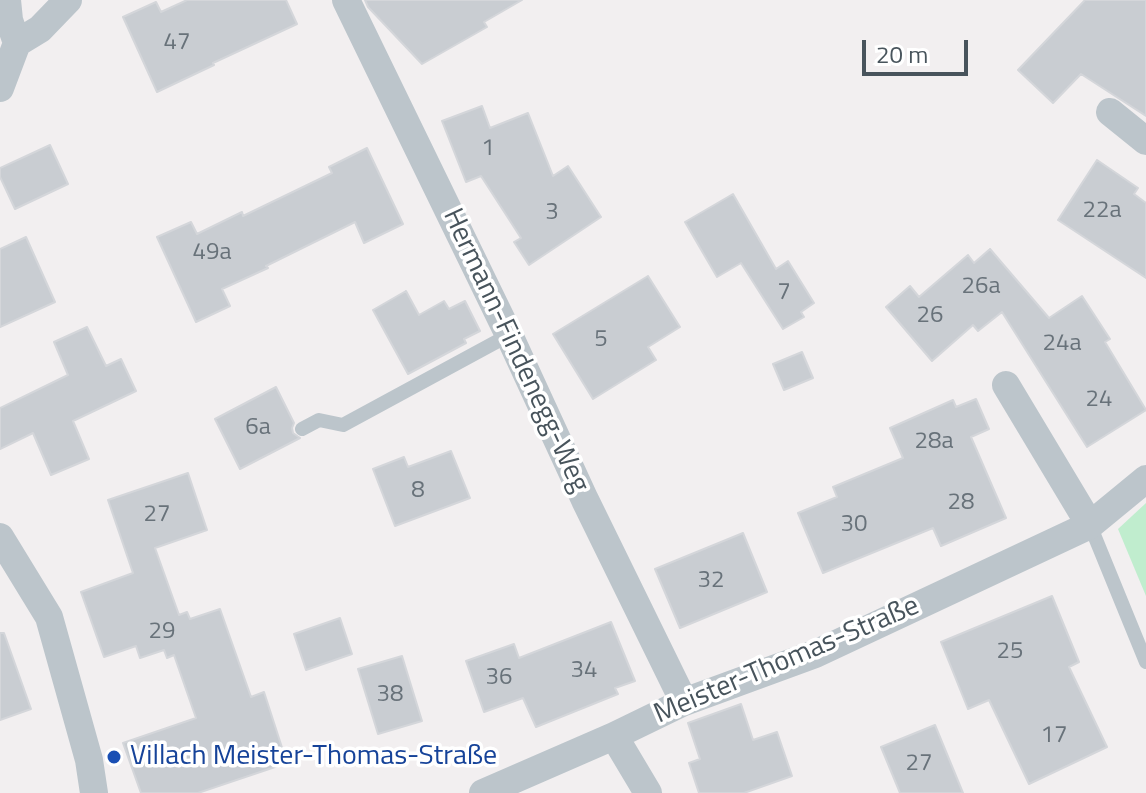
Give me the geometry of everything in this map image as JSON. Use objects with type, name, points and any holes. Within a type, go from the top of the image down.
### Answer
[{"type":"street","points":[[7,0],[9,20],[17,43]]},
{"type":"street","points":[[0,88],[17,43],[40,29],[68,0]]},
{"type":"street","name":"Hermann-Findenegg-Weg","points":[[346,0],[684,702]]},
{"type":"street","points":[[1110,112],[1146,141]]},
{"type":"street","points":[[1006,385],[1090,525]]},
{"type":"street","name":"Meister-Thomas-Straße","points":[[483,793],[684,702],[815,654],[1090,525],[1146,479]]},
{"type":"street","points":[[0,537],[49,617],[89,760],[94,793]]},
{"type":"street","points":[[614,736],[648,793]]},
{"type":"lane","points":[[302,429],[319,420],[343,425],[509,335]]},
{"type":"lane","points":[[1090,525],[1146,662]]},
{"type":"green space","points":[[1146,503],[1146,596],[1118,529]]},
{"type":"building","points":[[187,0],[286,0],[297,24],[157,92],[123,17],[156,2],[161,12]]},
{"type":"building","points":[[365,0],[522,0],[484,22],[487,27],[422,64],[368,7]]},
{"type":"building","points":[[1085,0],[1146,0],[1146,116],[1081,74],[1053,103],[1018,70]]},
{"type":"building","points":[[482,106],[490,128],[528,113],[553,176],[568,166],[601,217],[529,265],[514,242],[521,238],[481,176],[466,182],[442,121]]},
{"type":"building","points":[[50,145],[68,184],[15,209],[0,177],[0,168]]},
{"type":"building","points":[[367,148],[403,224],[364,243],[355,222],[222,289],[230,306],[196,322],[157,237],[191,222],[197,234],[242,212],[243,216],[332,173],[329,167]]},
{"type":"building","points":[[1097,160],[1138,188],[1134,194],[1146,203],[1146,278],[1058,220]]},
{"type":"building","points":[[733,194],[776,269],[788,261],[814,303],[801,312],[804,317],[783,329],[741,263],[717,277],[685,222]]},
{"type":"building","points":[[26,237],[55,302],[0,327],[0,249]]},
{"type":"building","points":[[990,249],[1049,318],[1082,296],[1110,339],[1105,342],[1146,410],[1087,447],[1002,312],[978,331],[973,325],[932,361],[886,307],[910,286],[919,297],[968,255],[974,263]]},
{"type":"building","points":[[648,276],[680,327],[648,347],[656,360],[593,399],[553,334]]},
{"type":"building","points":[[406,291],[419,315],[444,301],[449,309],[465,301],[480,331],[464,339],[466,343],[408,374],[373,310]]},
{"type":"building","points":[[87,327],[106,366],[121,359],[136,391],[73,421],[89,459],[51,475],[33,433],[0,449],[0,408],[68,375],[54,342]]},
{"type":"building","points":[[802,352],[813,378],[784,390],[773,364]]},
{"type":"building","points":[[276,387],[294,423],[293,433],[300,438],[240,469],[215,419]]},
{"type":"building","points":[[976,399],[989,429],[971,437],[1006,518],[941,546],[933,528],[823,573],[798,513],[837,497],[833,487],[903,458],[890,428],[953,400],[956,407]]},
{"type":"building","points":[[451,451],[470,498],[395,526],[373,469],[404,457],[408,467]]},
{"type":"building","points":[[188,473],[207,530],[155,548],[179,615],[187,612],[190,619],[220,609],[251,697],[264,692],[287,763],[198,793],[141,793],[123,743],[196,718],[174,655],[167,658],[164,650],[140,658],[136,646],[104,657],[81,592],[133,573],[108,500]]},
{"type":"building","points":[[743,533],[767,592],[680,628],[655,569]]},
{"type":"building","points":[[1052,596],[1079,662],[1069,667],[1107,747],[1029,784],[989,700],[968,709],[941,642]]},
{"type":"building","points":[[340,618],[352,654],[306,670],[294,634]]},
{"type":"building","points":[[611,622],[635,681],[615,688],[618,694],[536,727],[523,698],[484,712],[466,661],[514,644],[519,658]]},
{"type":"building","points":[[0,633],[4,633],[31,709],[0,720]]},
{"type":"building","points":[[402,656],[422,721],[378,734],[358,669]]},
{"type":"building","points":[[741,704],[753,740],[777,732],[792,776],[744,793],[699,793],[689,763],[700,759],[688,723]]},
{"type":"building","points":[[935,725],[963,793],[900,793],[881,747]]},
{"type":"place","name":"Villach Meister-Thomas-Straße","points":[[114,757]]}]
